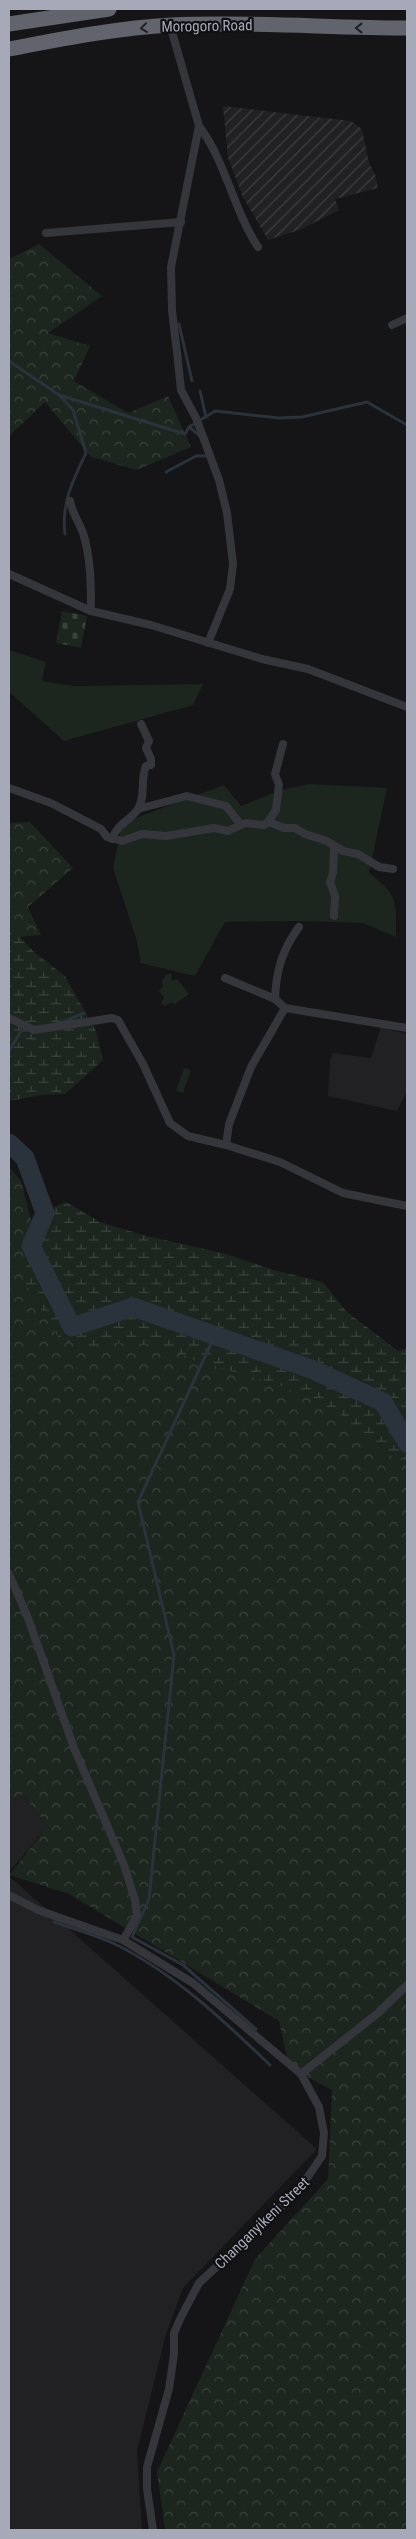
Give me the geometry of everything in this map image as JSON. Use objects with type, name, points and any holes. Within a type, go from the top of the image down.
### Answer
[{"type":"highway","points":[[9,24],[109,9]]},
{"type":"highway","name":"Morogoro Road","points":[[9,49],[72,38],[170,25],[270,24],[407,28]]},
{"type":"street","points":[[170,25],[199,126],[214,146],[236,206],[258,247]]},
{"type":"street","points":[[199,126],[171,266],[172,311],[181,390],[196,418],[219,480],[227,513],[233,564],[230,589],[208,643]]},
{"type":"street","points":[[46,233],[181,222]]},
{"type":"street","points":[[392,325],[407,318]]},
{"type":"street","points":[[70,501],[72,513],[82,531],[86,544],[92,585],[91,611]]},
{"type":"street","points":[[9,574],[91,611],[151,625],[208,643],[314,671],[407,707]]},
{"type":"street","points":[[138,809],[144,787],[144,772],[151,762],[146,747],[150,741],[141,724]]},
{"type":"street","points":[[9,788],[51,803],[101,829],[112,839],[122,841],[142,834],[166,836],[214,828],[228,831],[242,825],[254,823],[264,825],[268,822],[276,809],[279,785],[275,774],[283,744]]},
{"type":"street","points":[[112,839],[120,824],[138,809],[188,796],[226,806],[242,825]]},
{"type":"street","points":[[268,822],[284,828],[295,828],[305,834],[327,841],[344,852],[360,856],[379,867],[393,869]]},
{"type":"street","points":[[334,846],[334,872],[330,883],[335,896],[334,916]]},
{"type":"street","points":[[275,999],[278,968],[283,950],[299,926]]},
{"type":"street","points":[[225,978],[275,999],[285,1008],[407,1028]]},
{"type":"street","points":[[226,1144],[229,1124],[251,1067],[285,1008]]},
{"type":"street","points":[[9,1018],[34,1030],[112,1018],[118,1020],[143,1064],[170,1124],[188,1136],[226,1144],[280,1162],[343,1193],[407,1206]]},
{"type":"street","points":[[9,1574],[28,1618],[74,1748],[117,1849],[135,1900],[136,1916],[123,1940]]},
{"type":"street","name":"Changanyikeni Street","points":[[9,1895],[38,1910],[123,1940],[193,1983],[301,2074],[320,2112],[324,2133],[322,2156],[298,2191],[199,2283],[174,2334],[174,2354],[168,2390],[147,2467],[147,2489],[153,2530]]},
{"type":"street","points":[[301,2074],[378,2014],[407,1985]]},
{"type":"shaded area","points":[[223,106],[351,121],[362,129],[369,163],[375,174],[378,188],[335,199],[339,210],[302,229],[268,240],[243,197],[228,158]]},
{"type":"shaded area","points":[[381,1027],[407,1034],[407,1091],[397,1111],[328,1096],[330,1060],[333,1053],[371,1058]]},
{"type":"shaded area","points":[[22,1794],[48,1826],[9,1872],[9,1803]]},
{"type":"shaded area","points":[[9,1876],[317,2149],[183,2288],[166,2334],[137,2451],[142,2530],[9,2530]]},
{"type":"green space","points":[[39,244],[102,296],[48,333],[90,346],[74,381],[128,413],[168,396],[191,447],[137,470],[91,457],[45,402],[9,436],[9,259]]},
{"type":"green space","points":[[62,611],[87,616],[81,648],[56,643]]},
{"type":"green space","points":[[9,650],[46,662],[42,681],[74,686],[203,684],[193,705],[64,741],[9,692]]},
{"type":"green space","points":[[309,784],[387,788],[369,873],[386,887],[394,900],[396,937],[363,923],[300,921],[225,922],[195,976],[141,963],[136,938],[113,868],[122,823],[224,785],[241,806],[281,790]]},
{"type":"green space","points":[[30,822],[73,868],[28,907],[41,935],[9,938],[9,823]]},
{"type":"green space","points":[[9,925],[34,952],[65,976],[96,1031],[103,1060],[65,1094],[42,1095],[9,1101]]},
{"type":"green space","points":[[171,973],[172,981],[177,979],[189,994],[174,1005],[172,1002],[165,1006],[161,1004],[164,997],[159,991],[163,986],[162,980],[165,975]]},
{"type":"green space","points":[[184,1068],[191,1070],[183,1093],[176,1091]]},
{"type":"green space","points":[[9,1167],[21,1181],[41,1258],[407,1359],[407,2530],[165,2530],[157,2472],[255,2259],[328,2179],[332,2090],[289,2067],[279,2021],[69,1894],[9,1875],[48,1826],[22,1794],[9,1803]]},
{"type":"green space","points":[[66,1202],[100,1222],[143,1235],[226,1254],[274,1270],[323,1282],[346,1311],[398,1351],[407,1348],[407,1467],[363,1439],[338,1412],[282,1386],[197,1361],[159,1346],[116,1343],[91,1347],[60,1340],[25,1283],[22,1263],[40,1216]]},
{"type":"waterway","points":[[179,324],[192,381]]},
{"type":"waterway","points":[[9,361],[59,395],[185,434],[189,427],[215,411],[279,418],[302,417],[367,402],[407,425]]},
{"type":"waterway","points":[[200,391],[206,417]]},
{"type":"waterway","points":[[60,396],[73,410],[86,453],[66,502],[65,534]]},
{"type":"waterway","points":[[189,427],[200,436]]},
{"type":"waterway","points":[[166,472],[196,456],[208,456]]},
{"type":"waterway","points":[[61,1023],[84,1013]]},
{"type":"waterway","points":[[9,1051],[21,1031],[29,1030]]},
{"type":"waterway","points":[[9,1143],[25,1158],[45,1213],[31,1246],[72,1327],[133,1307],[311,1369],[383,1402],[407,1443]]},
{"type":"waterway","points":[[214,1337],[138,1502],[174,1655],[149,1899],[132,1937],[183,1965],[256,2029]]},
{"type":"waterway","points":[[54,1922],[115,1944],[158,1969],[216,2015],[270,2065]]}]
